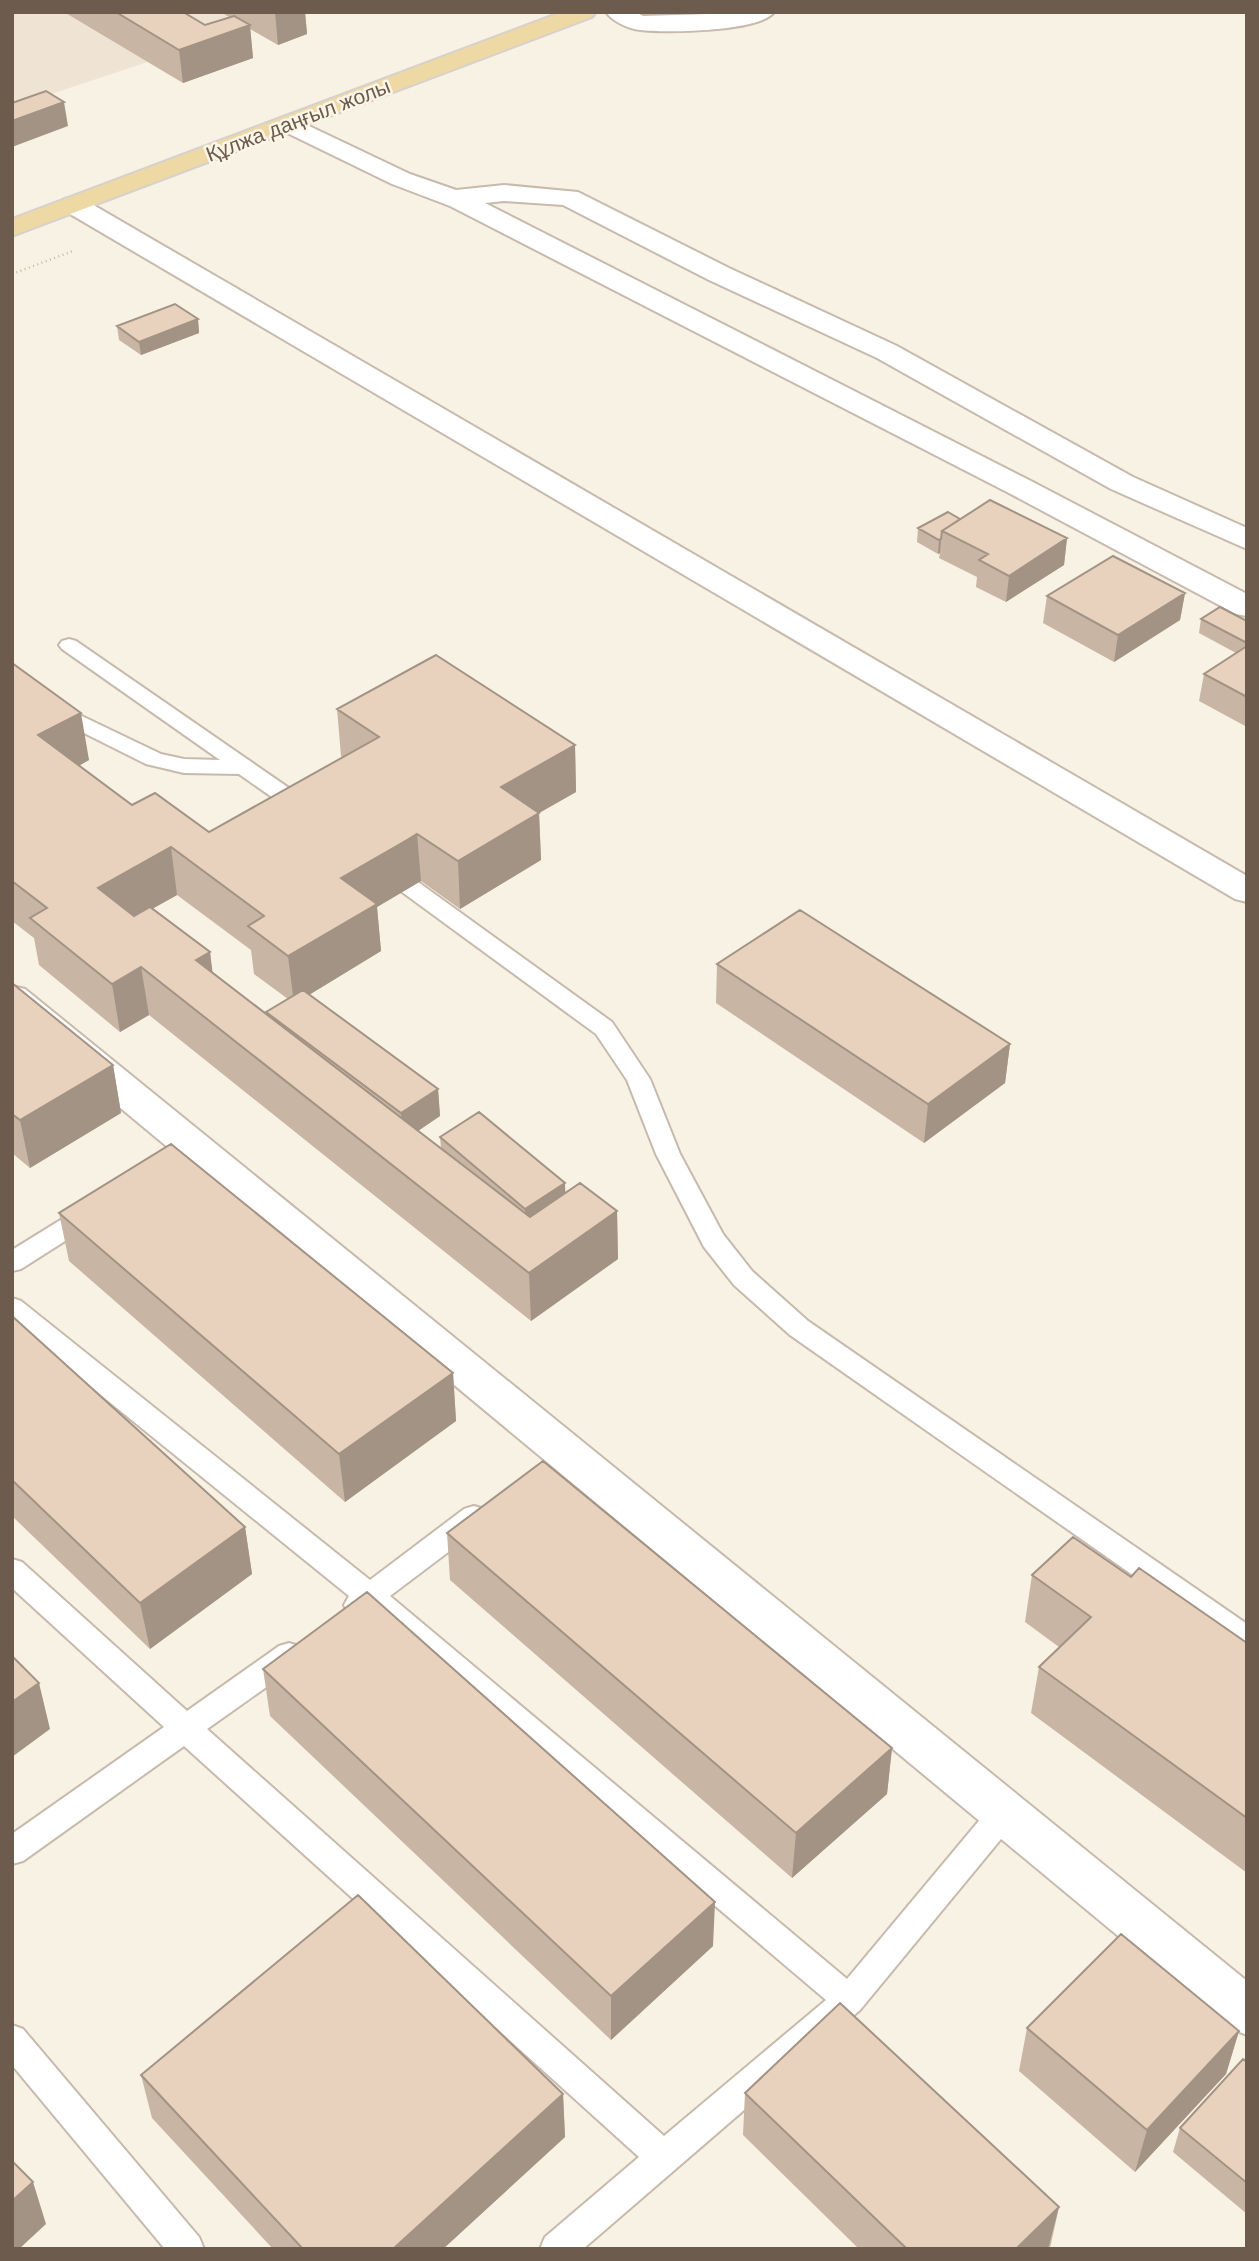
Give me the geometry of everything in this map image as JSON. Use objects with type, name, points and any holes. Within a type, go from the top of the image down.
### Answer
[{"type":"main road","name":"Құлжа даңғыл жолы","points":[[12,228],[584,12]]},
{"type":"street","points":[[618,12],[639,23],[738,22],[762,12]]},
{"type":"street","points":[[288,124],[401,179],[455,198],[1033,494],[1247,607]]},
{"type":"street","points":[[455,198],[504,193],[569,198],[719,274],[887,352],[1122,483],[1247,540]]},
{"type":"street","points":[[74,205],[1247,891]]},
{"type":"street","points":[[1033,494],[1180,509]]},
{"type":"street","points":[[12,998],[183,1155],[552,1458],[1004,1813],[1247,2012]]},
{"type":"lane","points":[[69,645],[320,820]]},
{"type":"lane","points":[[12,685],[35,701],[154,759],[184,766],[244,767]]},
{"type":"lane","points":[[410,887],[604,1028],[638,1079],[668,1154],[713,1240],[743,1278],[799,1328],[1247,1640]]},
{"type":"lane","points":[[12,1262],[103,1205]]},
{"type":"lane","points":[[12,1308],[370,1596],[849,2000]]},
{"type":"lane","points":[[12,1851],[187,1730],[499,1499]]},
{"type":"lane","points":[[12,1570],[663,2157]]},
{"type":"lane","points":[[557,2249],[849,2000],[1004,1813]]},
{"type":"lane","points":[[12,2040],[187,2249]]},
{"type":"path","points":[[12,274],[121,232]]},
{"type":"shaded area","points":[[12,12],[298,12],[12,107]]},
{"type":"building","points":[[116,12],[183,12],[205,25],[234,16],[250,25],[179,50]]},
{"type":"building","points":[[46,91],[64,102],[12,121],[12,103]]},
{"type":"building","points":[[175,304],[198,319],[139,342],[117,326]]},
{"type":"building","points":[[990,500],[1067,538],[1009,576],[979,560],[988,554],[942,531]]},
{"type":"building","points":[[948,512],[960,519],[942,531],[941,539],[918,528]]},
{"type":"building","points":[[1113,556],[1185,593],[1118,635],[1047,596]]},
{"type":"building","points":[[1220,607],[1247,621],[1247,643],[1201,619]]},
{"type":"building","points":[[1247,646],[1247,697],[1204,674]]},
{"type":"building","points":[[436,655],[575,745],[501,787],[539,813],[458,861],[417,834],[341,878],[377,904],[288,956],[248,926],[264,916],[171,847],[98,888],[134,916],[150,907],[210,952],[196,960],[530,1217],[580,1183],[617,1211],[529,1273],[141,967],[112,984],[30,918],[47,908],[12,881],[12,663],[81,713],[38,735],[132,805],[155,793],[209,832],[379,737],[337,709]]},
{"type":"building","points":[[800,910],[1010,1044],[928,1104],[717,964]]},
{"type":"building","points":[[12,983],[113,1065],[20,1120],[12,1114]]},
{"type":"building","points":[[303,990],[438,1089],[401,1113],[266,1012]]},
{"type":"building","points":[[479,1112],[565,1183],[525,1209],[440,1137]]},
{"type":"building","points":[[171,1144],[453,1373],[339,1454],[59,1213]]},
{"type":"building","points":[[12,1316],[245,1527],[140,1603],[12,1480]]},
{"type":"building","points":[[543,1461],[892,1748],[796,1833],[447,1533]]},
{"type":"building","points":[[1073,1537],[1131,1577],[1139,1568],[1247,1643],[1247,1818],[1039,1667],[1091,1617],[1032,1575]]},
{"type":"building","points":[[367,1592],[715,1902],[611,1996],[263,1669]]},
{"type":"building","points":[[12,1656],[39,1683],[12,1702]]},
{"type":"building","points":[[358,1895],[563,2094],[393,2249],[303,2249],[141,2075]]},
{"type":"building","points":[[1121,1934],[1239,2031],[1147,2130],[1027,2028]]},
{"type":"building","points":[[840,2003],[1059,2207],[1016,2249],[907,2249],[745,2093]]},
{"type":"building","points":[[1243,2059],[1247,2062],[1247,2183],[1180,2128]]},
{"type":"building","points":[[12,2161],[33,2182],[12,2201]]}]
